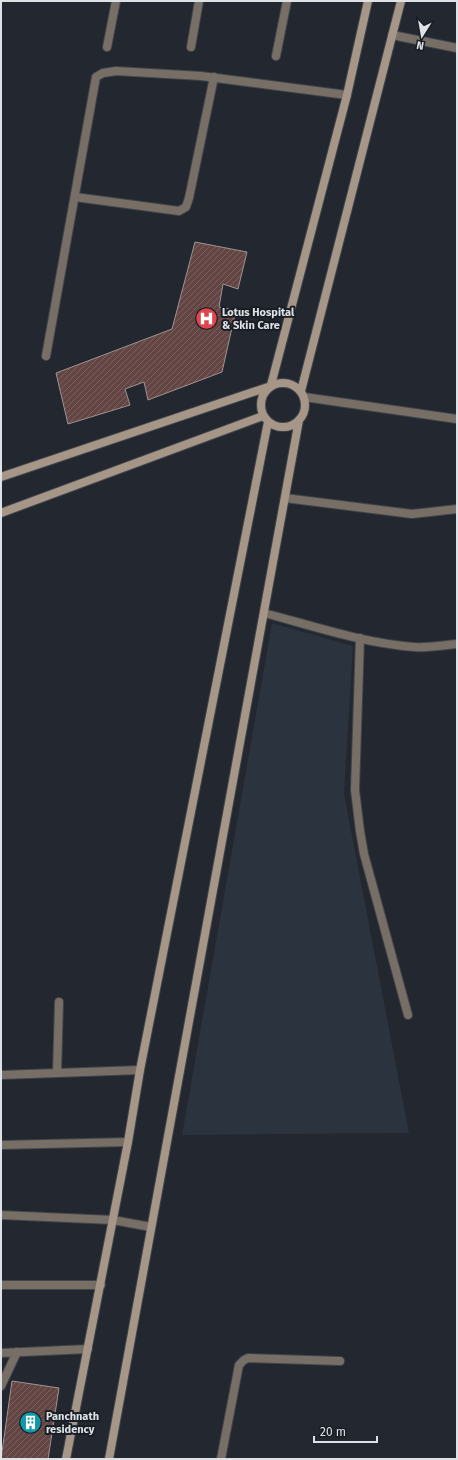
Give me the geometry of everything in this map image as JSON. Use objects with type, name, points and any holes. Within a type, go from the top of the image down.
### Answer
[{"type":"street","points":[[107,47],[116,1]]},
{"type":"street","points":[[190,47],[199,1]]},
{"type":"street","points":[[276,56],[287,1]]},
{"type":"street","points":[[66,1459],[101,1285],[140,1070],[266,419],[260,404],[264,392],[269,386],[347,95],[368,1]]},
{"type":"street","points":[[109,1459],[299,420],[305,409],[302,394],[401,1]]},
{"type":"street","points":[[392,35],[457,48]]},
{"type":"street","points":[[46,356],[96,77],[103,73],[116,71],[214,77],[347,95]]},
{"type":"street","points":[[75,197],[179,211],[186,207],[214,77]]},
{"type":"street","points":[[1,477],[284,382],[290,383],[302,394],[457,419]]},
{"type":"street","points":[[1,513],[266,419],[281,427],[294,424],[299,420]]},
{"type":"street","points":[[285,498],[412,514],[457,509]]},
{"type":"street","points":[[264,613],[360,638],[415,647],[457,644]]},
{"type":"street","points":[[360,638],[355,790],[360,831],[364,854],[408,1015]]},
{"type":"street","points":[[57,1073],[60,1002]]},
{"type":"street","points":[[1,1075],[140,1070]]},
{"type":"street","points":[[1,1145],[128,1142]]},
{"type":"street","points":[[1,1215],[113,1220],[151,1227]]},
{"type":"street","points":[[1,1285],[101,1285]]},
{"type":"street","points":[[1,1353],[88,1349]]},
{"type":"street","points":[[1,1386],[17,1352]]},
{"type":"street","points":[[221,1459],[239,1365],[244,1360],[248,1358],[340,1361]]},
{"type":"shaded area","points":[[272,623],[353,646],[344,794],[409,1133],[182,1135]]},
{"type":"building","points":[[195,242],[247,252],[238,289],[223,284],[219,307],[236,310],[222,372],[148,400],[144,382],[125,389],[130,405],[68,424],[56,373],[172,329]]},
{"type":"building","name":"Panchnath residency","points":[[12,1381],[59,1388],[48,1459],[1,1459]]},
{"type":"place","name":"Lotus Hospital & Skin Care","points":[[206,318]]},
{"type":"place","name":"Panchnath residency","points":[[30,1422]]}]
